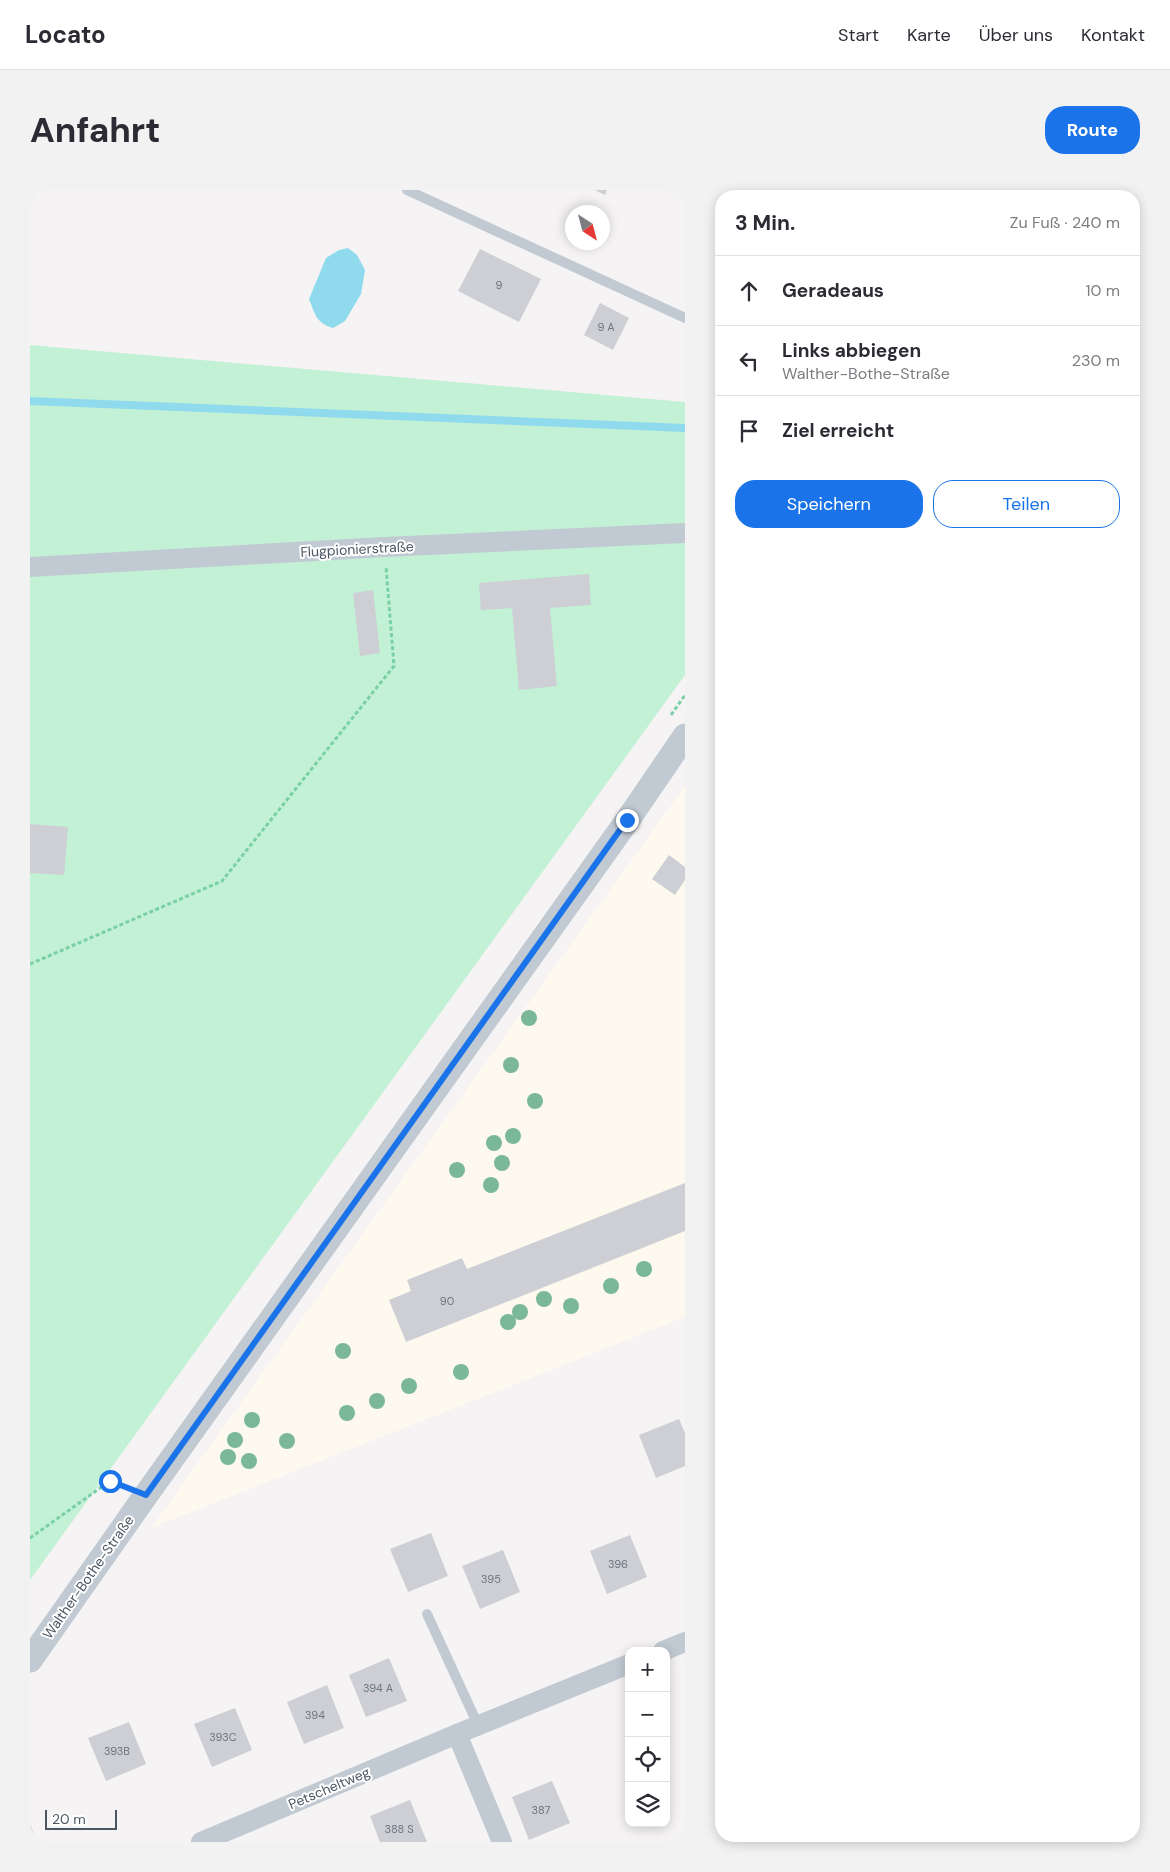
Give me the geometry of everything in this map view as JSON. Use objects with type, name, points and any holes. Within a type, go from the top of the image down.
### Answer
[{"type":"street","name":"Flugpionierstraße","points":[[30,567],[385,547],[685,533]]},
{"type":"street","name":"Walther-Bothe-Straße","points":[[30,1660],[616,837],[685,736]]},
{"type":"street","points":[[670,1648],[685,1642]]},
{"type":"street","name":"Petscheltweg","points":[[201,1842],[625,1666]]},
{"type":"street","points":[[457,1734],[502,1842]]},
{"type":"lane","points":[[407,190],[685,318]]},
{"type":"lane","points":[[427,1614],[478,1726]]},
{"type":"path","points":[[30,964],[222,881],[394,666],[385,547]]},
{"type":"path","points":[[30,1538],[110,1481],[146,1495]]},
{"type":"shaded area","points":[[685,786],[685,1317],[151,1528],[615,883]]},
{"type":"green space","points":[[30,345],[685,402],[685,675],[30,1580]]},
{"type":"water","points":[[348,248],[357,255],[365,270],[361,294],[345,321],[333,328],[320,321],[309,299],[326,258],[339,250]]},
{"type":"building","points":[[595,190],[607,190],[605,195]]},
{"type":"building","points":[[480,249],[541,279],[519,322],[458,291]]},
{"type":"building","points":[[600,303],[629,318],[613,350],[584,335]]},
{"type":"building","points":[[589,574],[591,605],[550,608],[557,686],[519,690],[512,608],[481,610],[479,583]]},
{"type":"building","points":[[373,590],[380,653],[360,656],[353,593]]},
{"type":"building","points":[[30,824],[68,827],[64,875],[30,873]]},
{"type":"building","points":[[669,855],[685,867],[685,880],[675,895],[652,879]]},
{"type":"building","points":[[685,1183],[685,1231],[406,1342],[389,1300],[411,1291],[407,1280],[462,1258],[467,1269]]},
{"type":"building","points":[[679,1419],[685,1433],[685,1466],[656,1478],[639,1435]]},
{"type":"building","points":[[431,1533],[448,1576],[408,1592],[390,1549]]},
{"type":"building","points":[[630,1535],[647,1577],[607,1594],[590,1551]]},
{"type":"building","points":[[503,1550],[520,1592],[480,1609],[462,1566]]},
{"type":"building","points":[[389,1658],[407,1701],[366,1717],[349,1675]]},
{"type":"building","points":[[327,1685],[344,1728],[304,1744],[287,1702]]},
{"type":"building","points":[[235,1708],[252,1750],[212,1767],[194,1724]]},
{"type":"building","points":[[129,1722],[146,1764],[106,1781],[88,1738]]},
{"type":"building","points":[[552,1781],[570,1823],[529,1840],[512,1797]]},
{"type":"building","points":[[410,1800],[427,1842],[380,1842],[370,1816]]},
{"type":"building","points":[[30,1824],[37,1842],[30,1842]]},
{"type":"waterway","points":[[30,401],[685,428]]},
{"type":"route","points":[[110,1481],[146,1495],[627,820]]}]
